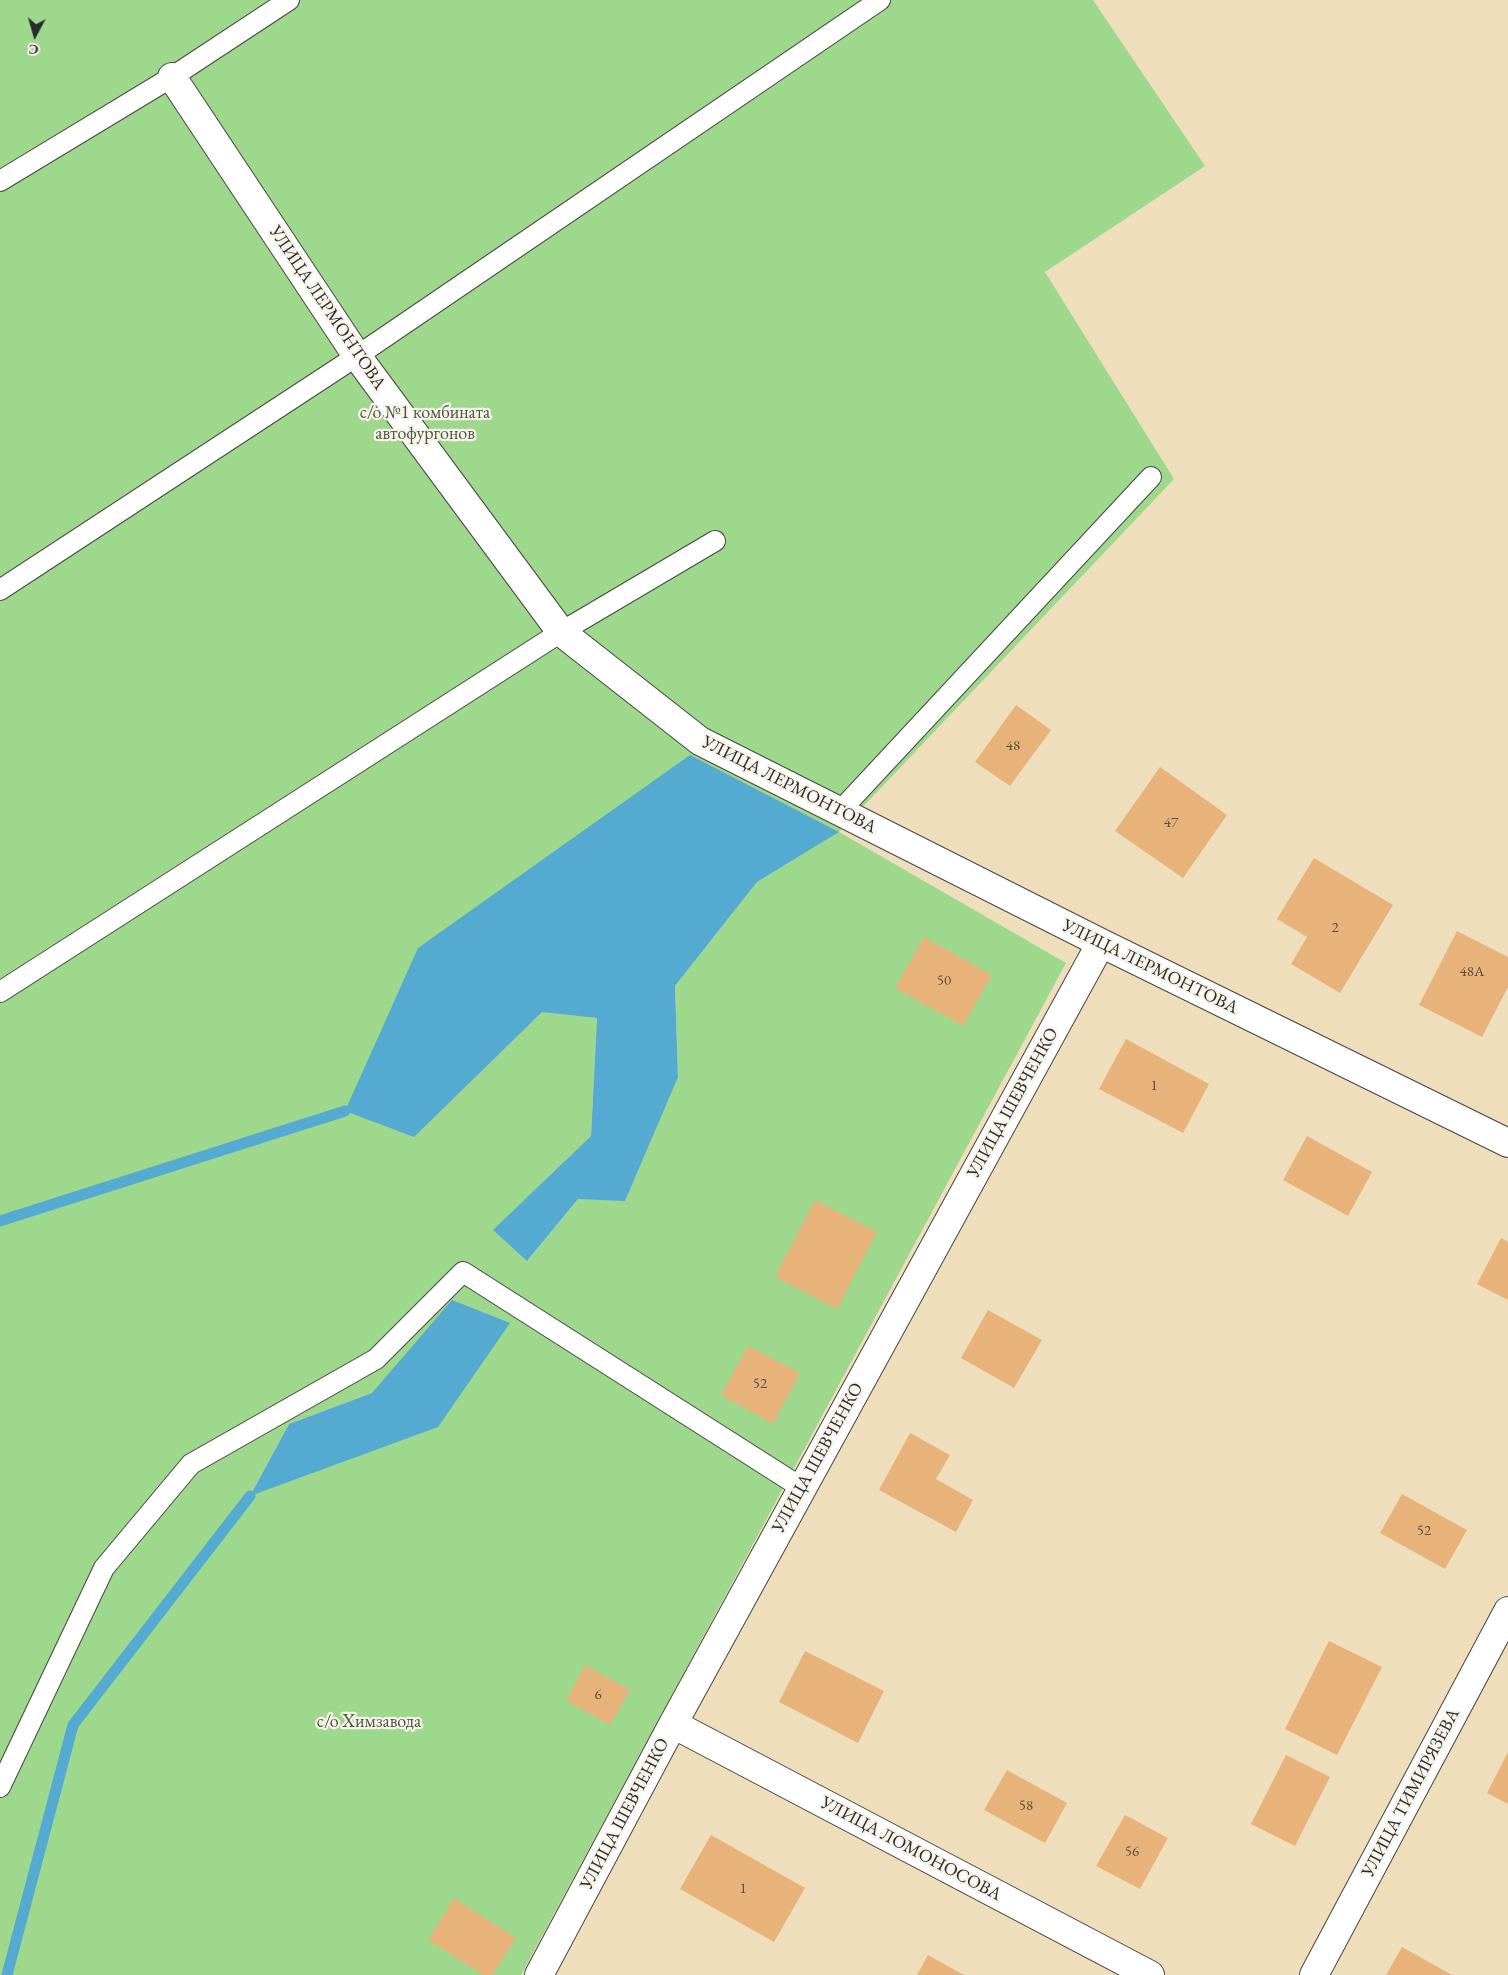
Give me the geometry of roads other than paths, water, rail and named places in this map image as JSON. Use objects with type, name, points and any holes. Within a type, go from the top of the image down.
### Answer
[{"type":"street","name":"УЛИЦА ЛЕРМОНТОВА","points":[[172,77],[357,356],[560,632],[700,741],[1101,943],[1508,1143]]},
{"type":"street","name":"УЛИЦА ШЕВЧЕНКО","points":[[539,1975],[673,1724],[1101,943]]},
{"type":"street","name":"УЛИЦА ТИМИРЯЗЕВА","points":[[1314,1975],[1508,1611]]},
{"type":"street","name":"УЛИЦА ЛОМОНОСОВА","points":[[673,1724],[1150,1975]]},
{"type":"lane","points":[[0,181],[172,77],[289,0]]},
{"type":"lane","points":[[0,590],[357,356],[880,0]]},
{"type":"lane","points":[[840,811],[1151,477]]},
{"type":"lane","points":[[0,992],[560,632],[716,541]]},
{"type":"lane","points":[[0,1787],[104,1568],[191,1464],[376,1359],[463,1272],[802,1488]]},
{"type":"water","points":[[690,755],[839,832],[757,882],[675,986],[678,1077],[625,1201],[578,1199],[527,1261],[493,1230],[591,1136],[597,1018],[542,1012],[414,1137],[345,1111],[418,948]]},
{"type":"water","points":[[452,1300],[510,1323],[438,1427],[250,1496],[289,1424],[372,1393]]},
{"type":"waterway","points":[[0,1221],[345,1111]]},
{"type":"waterway","points":[[7,1975],[73,1725],[250,1496]]},
{"type":"park label","name":"с/о №1 комбината автофургонов","points":[[425,423]]},
{"type":"park label","name":"с/о Химзавода","points":[[369,1722]]}]
